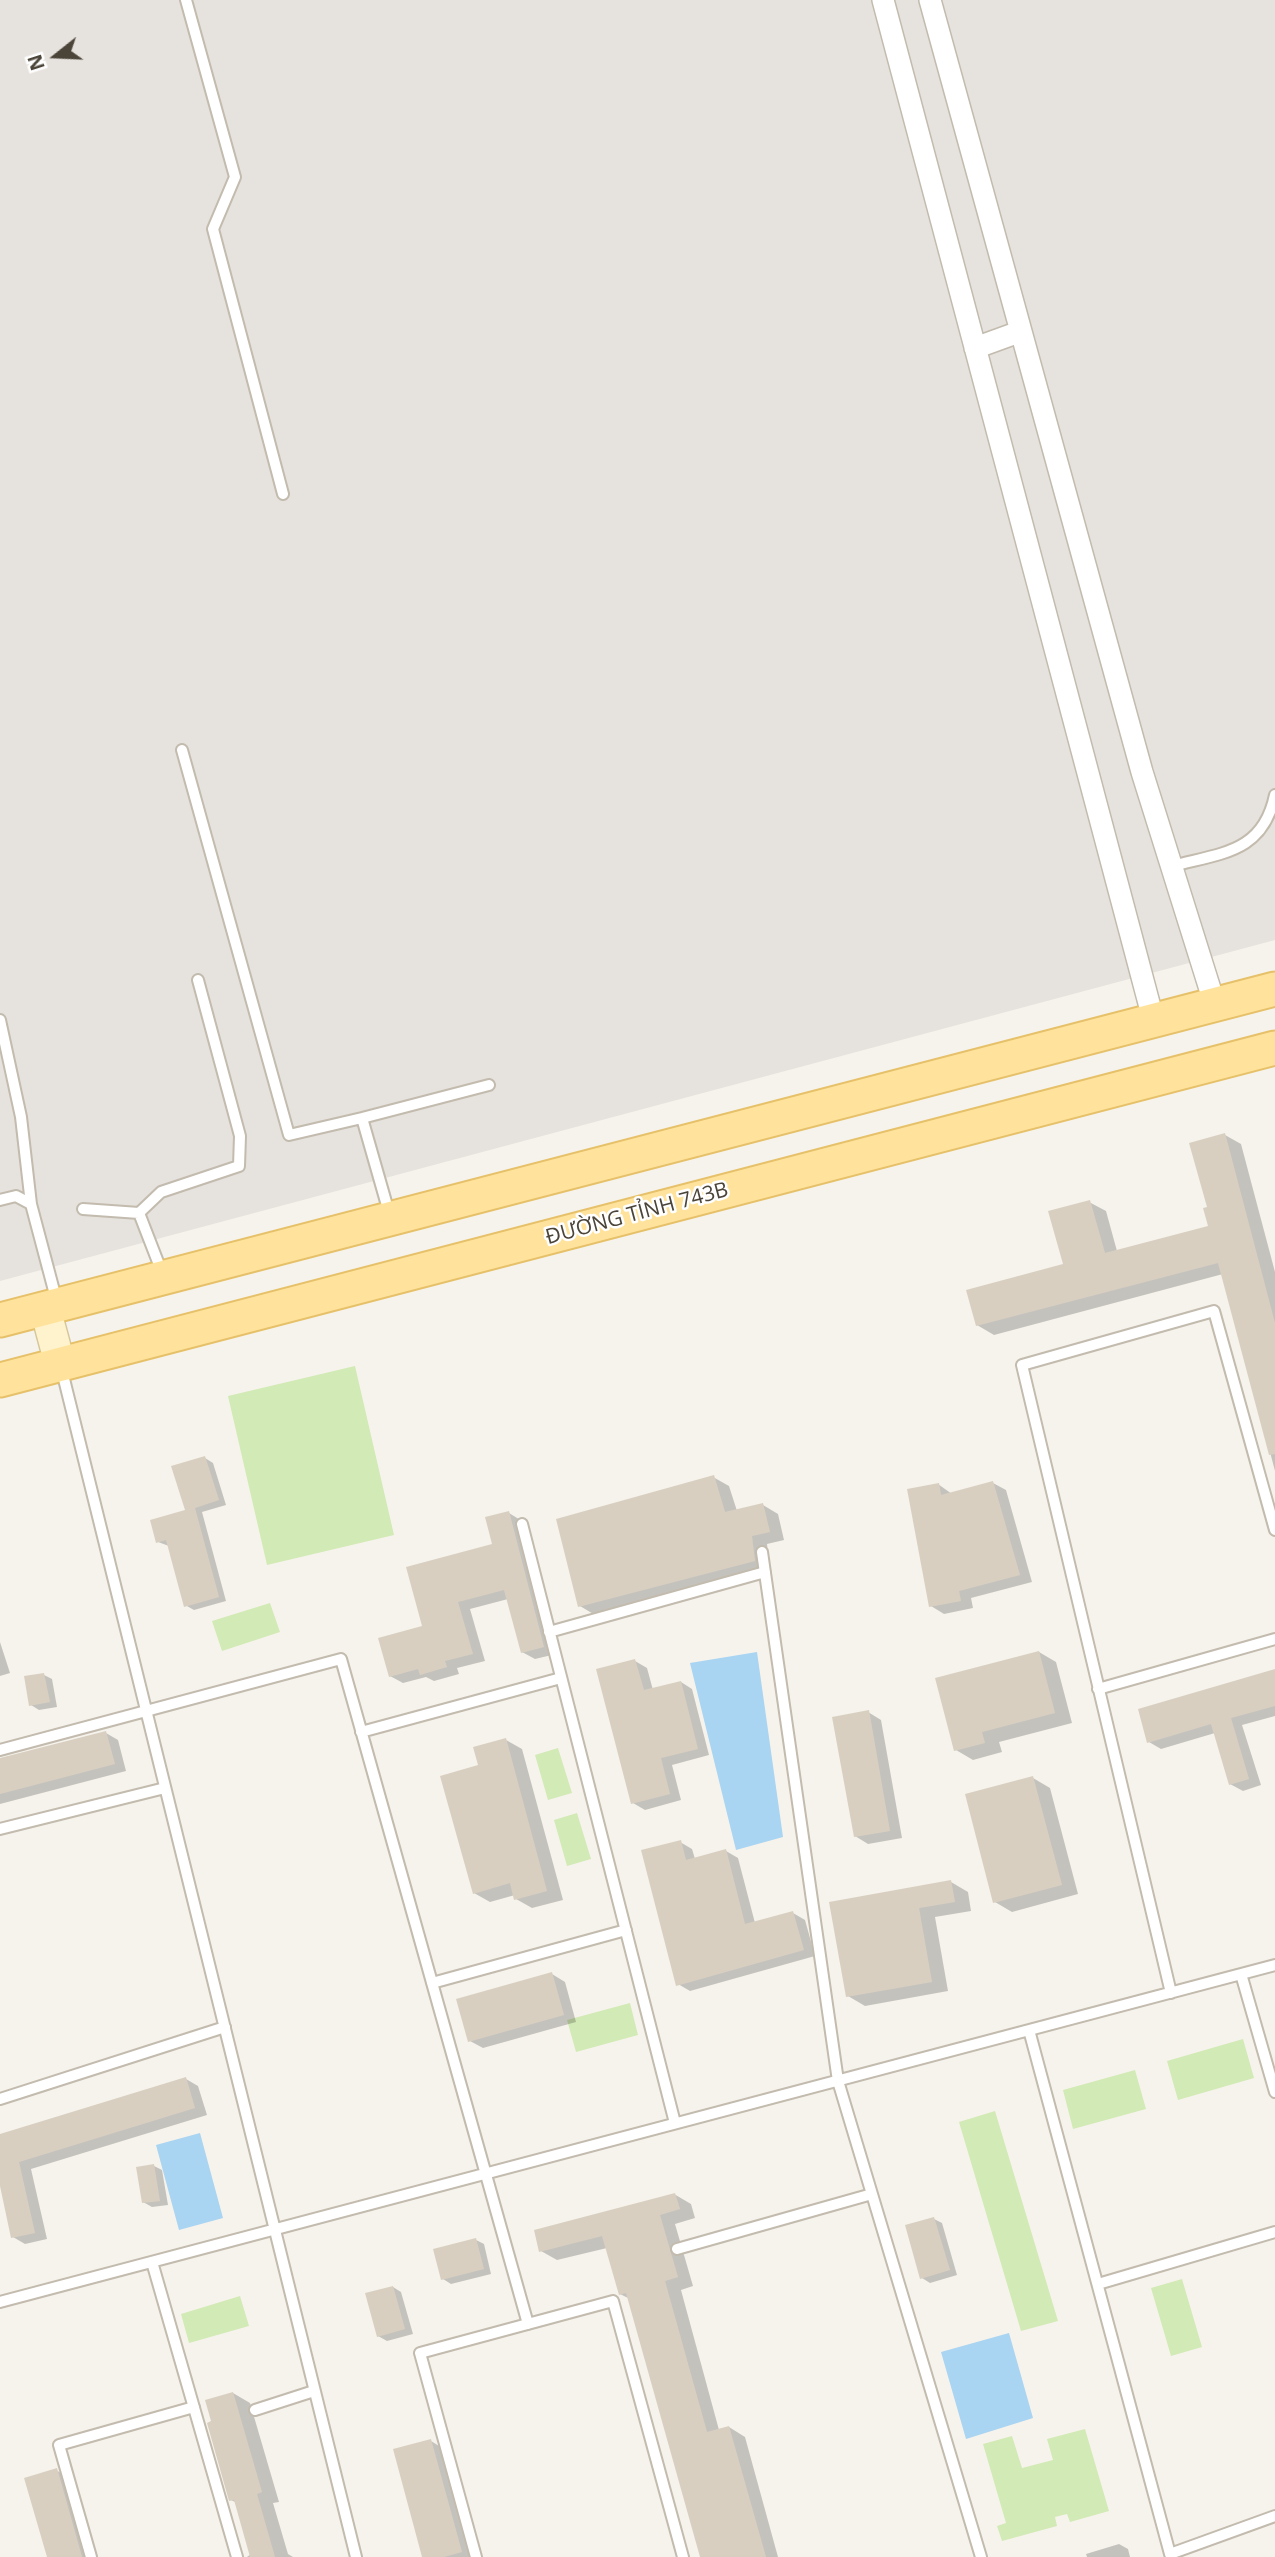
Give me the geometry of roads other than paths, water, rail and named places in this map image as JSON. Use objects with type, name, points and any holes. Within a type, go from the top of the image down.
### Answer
[{"type":"main road","points":[[0,1320],[1275,989]]},
{"type":"main road","name":"ĐƯỜNG TỈNH 743B","points":[[0,1380],[1275,1048]]},
{"type":"main road","points":[[51,1307],[60,1364]]},
{"type":"street","points":[[883,0],[1154,1022]]},
{"type":"street","points":[[930,0],[1142,772],[1215,1005]]},
{"type":"street","points":[[975,348],[1019,332]]},
{"type":"lane","points":[[186,0],[235,177],[213,229],[283,494]]},
{"type":"lane","points":[[182,750],[289,1135],[489,1085]]},
{"type":"lane","points":[[1172,866],[1234,850],[1256,838],[1271,813],[1275,795]]},
{"type":"lane","points":[[83,1209],[139,1213],[160,1192],[239,1166],[240,1136],[198,980]]},
{"type":"lane","points":[[0,1020],[21,1117],[31,1204],[51,1307]]},
{"type":"lane","points":[[362,1118],[390,1219]]},
{"type":"lane","points":[[0,1200],[16,1196],[31,1204]]},
{"type":"lane","points":[[139,1213],[164,1277]]},
{"type":"lane","points":[[1171,1993],[1022,1365],[1214,1311],[1275,1530]]},
{"type":"lane","points":[[60,1364],[356,2557]]},
{"type":"lane","points":[[522,1524],[675,2123]]},
{"type":"lane","points":[[762,1552],[838,2081],[981,2557]]},
{"type":"lane","points":[[549,1632],[765,1572]]},
{"type":"lane","points":[[1098,1689],[1275,1639]]},
{"type":"lane","points":[[0,1750],[341,1659],[528,2324]]},
{"type":"lane","points":[[361,1732],[561,1678]]},
{"type":"lane","points":[[0,1829],[165,1788]]},
{"type":"lane","points":[[432,1983],[626,1930]]},
{"type":"lane","points":[[0,2302],[1275,1965]]},
{"type":"lane","points":[[1241,1974],[1275,2092]]},
{"type":"lane","points":[[0,2099],[225,2028]]},
{"type":"lane","points":[[1030,2030],[1170,2554],[1275,2516]]},
{"type":"lane","points":[[677,2249],[872,2194]]},
{"type":"lane","points":[[1098,2284],[1275,2232]]},
{"type":"lane","points":[[152,2262],[237,2557]]},
{"type":"lane","points":[[476,2557],[420,2353],[613,2301],[683,2557]]},
{"type":"lane","points":[[254,2410],[314,2391]]},
{"type":"lane","points":[[91,2557],[59,2445],[194,2407]]},
{"type":"water","points":[[757,1652],[783,1837],[736,1850],[690,1663]]},
{"type":"water","points":[[200,2133],[223,2218],[179,2230],[156,2145]]},
{"type":"water","points":[[1009,2333],[1033,2418],[966,2439],[941,2352]]}]
